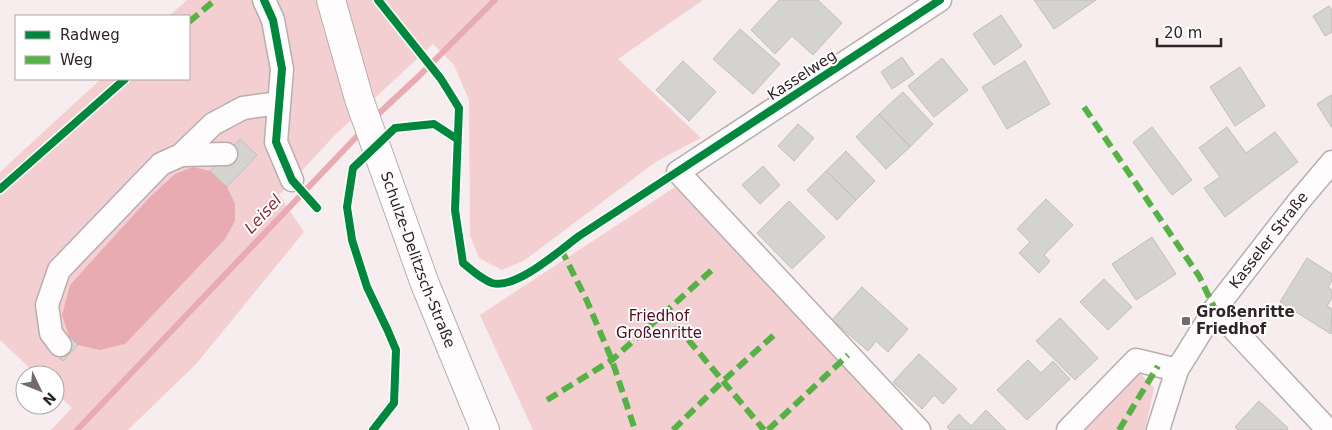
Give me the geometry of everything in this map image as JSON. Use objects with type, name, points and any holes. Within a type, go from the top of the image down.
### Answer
[{"type":"main road","name":"Schulze-Delitzsch-Straße","points":[[331,0],[360,99],[382,162],[439,320],[485,430]]},
{"type":"street","points":[[264,0],[273,20],[282,69],[276,142],[292,180]]},
{"type":"street","name":"Kasselweg","points":[[919,430],[678,172],[940,0]]},
{"type":"street","points":[[60,345],[51,333],[46,305],[59,270],[161,164],[181,155],[213,124],[243,108],[279,103]]},
{"type":"street","points":[[181,155],[226,154]]},
{"type":"street","name":"Kasseler Straße","points":[[1158,430],[1177,370],[1215,309],[1281,222],[1332,162]]},
{"type":"street","points":[[1215,309],[1328,430]]},
{"type":"street","points":[[1068,430],[1136,360],[1177,370]]},
{"type":"green space","points":[[187,0],[703,0],[618,59],[701,138],[657,161],[525,260],[502,270],[479,258],[470,236],[469,100],[454,65],[433,44],[336,134],[279,195],[304,232],[196,364],[128,430],[51,430],[72,408],[65,401],[65,365],[26,365],[0,340],[0,172],[100,80],[190,80],[190,15],[170,15]]},
{"type":"green space","name":"Friedhof Großenritte","points":[[675,187],[907,430],[533,430],[480,315]]},
{"type":"green space","points":[[1139,372],[1154,388],[1145,430],[1083,430]]},
{"type":"shaded area","points":[[193,167],[210,171],[227,187],[235,204],[235,221],[225,239],[125,344],[100,350],[78,345],[69,336],[62,315],[70,285],[150,197],[175,174]]},
{"type":"building","points":[[779,0],[818,0],[842,23],[813,55],[792,36],[775,54],[751,30]]},
{"type":"building","points":[[1034,0],[1096,0],[1054,29]]},
{"type":"building","points":[[1329,6],[1332,10],[1332,32],[1325,36],[1313,16]]},
{"type":"building","points":[[1001,15],[1022,46],[994,65],[973,34]]},
{"type":"building","points":[[740,29],[780,64],[753,94],[713,59]]},
{"type":"building","points":[[902,57],[914,74],[892,89],[881,72]]},
{"type":"building","points":[[942,58],[968,90],[934,117],[908,86]]},
{"type":"building","points":[[683,61],[716,92],[689,121],[656,90]]},
{"type":"building","points":[[1025,61],[1050,104],[1007,129],[982,87]]},
{"type":"building","points":[[1240,67],[1265,106],[1235,126],[1210,87]]},
{"type":"building","points":[[903,92],[933,124],[910,147],[879,114]]},
{"type":"building","points":[[1331,95],[1332,97],[1332,128],[1317,104]]},
{"type":"building","points":[[879,114],[910,147],[886,169],[856,137]]},
{"type":"building","points":[[798,124],[814,138],[794,161],[778,146]]},
{"type":"building","points":[[1152,127],[1192,180],[1172,195],[1133,142]]},
{"type":"building","points":[[1227,127],[1246,153],[1275,132],[1298,162],[1225,217],[1204,188],[1220,177],[1199,148]]},
{"type":"building","points":[[240,139],[257,155],[227,187],[210,171]]},
{"type":"building","points":[[846,151],[875,181],[856,200],[826,171]]},
{"type":"building","points":[[763,166],[780,185],[760,204],[742,185]]},
{"type":"building","points":[[826,171],[856,200],[837,220],[807,190]]},
{"type":"building","points":[[1046,199],[1073,225],[1044,255],[1050,261],[1039,273],[1019,253],[1030,242],[1017,229]]},
{"type":"building","points":[[789,201],[825,237],[792,269],[757,233]]},
{"type":"building","points":[[1152,237],[1176,274],[1136,300],[1112,264]]},
{"type":"building","points":[[1307,258],[1332,274],[1332,281],[1328,287],[1332,290],[1332,298],[1327,306],[1332,309],[1331,334],[1280,302]]},
{"type":"building","points":[[1104,279],[1132,307],[1108,330],[1080,302]]},
{"type":"building","points":[[862,287],[908,329],[888,352],[876,341],[868,351],[832,320]]},
{"type":"building","points":[[1060,318],[1098,358],[1075,380],[1036,341]]},
{"type":"building","points":[[69,336],[78,345],[63,361],[53,352]]},
{"type":"building","points":[[919,354],[957,389],[943,404],[934,395],[922,409],[893,382]]},
{"type":"building","points":[[1028,360],[1041,373],[1053,361],[1070,379],[1027,420],[997,390]]},
{"type":"building","points":[[1259,401],[1288,428],[1287,430],[1238,430],[1235,427]]},
{"type":"building","points":[[986,410],[1006,430],[950,430],[947,427],[959,414],[971,426]]},
{"type":"waterway","name":"Leisel","points":[[374,118],[495,0]]},
{"type":"waterway","name":"Leisel","points":[[77,430],[362,131]]},
{"type":"marked path","points":[[190,21],[215,0]]},
{"type":"marked path","points":[[1084,107],[1199,276],[1215,309]]},
{"type":"marked path","points":[[561,249],[587,301],[612,360],[635,430]]},
{"type":"marked path","points":[[547,400],[612,360],[713,269]]},
{"type":"marked path","points":[[665,312],[764,430]]},
{"type":"marked path","points":[[673,430],[775,334]]},
{"type":"marked path","points":[[768,430],[848,355]]},
{"type":"marked path","points":[[1119,430],[1158,366]]},
{"type":"cycle path","points":[[264,0],[273,20],[282,69],[276,142],[292,180],[317,208]]},
{"type":"cycle path","points":[[378,0],[441,79],[459,108],[455,210],[463,263],[488,281],[502,284],[525,275],[579,236],[940,0]]},
{"type":"cycle path","points":[[0,189],[124,80]]},
{"type":"cycle path","points":[[373,430],[394,403],[396,350],[367,287],[352,240],[347,207],[353,168],[395,128],[434,124],[457,139]]},
{"type":"place","name":"Großenritte Friedhof","points":[[1186,321]]}]
